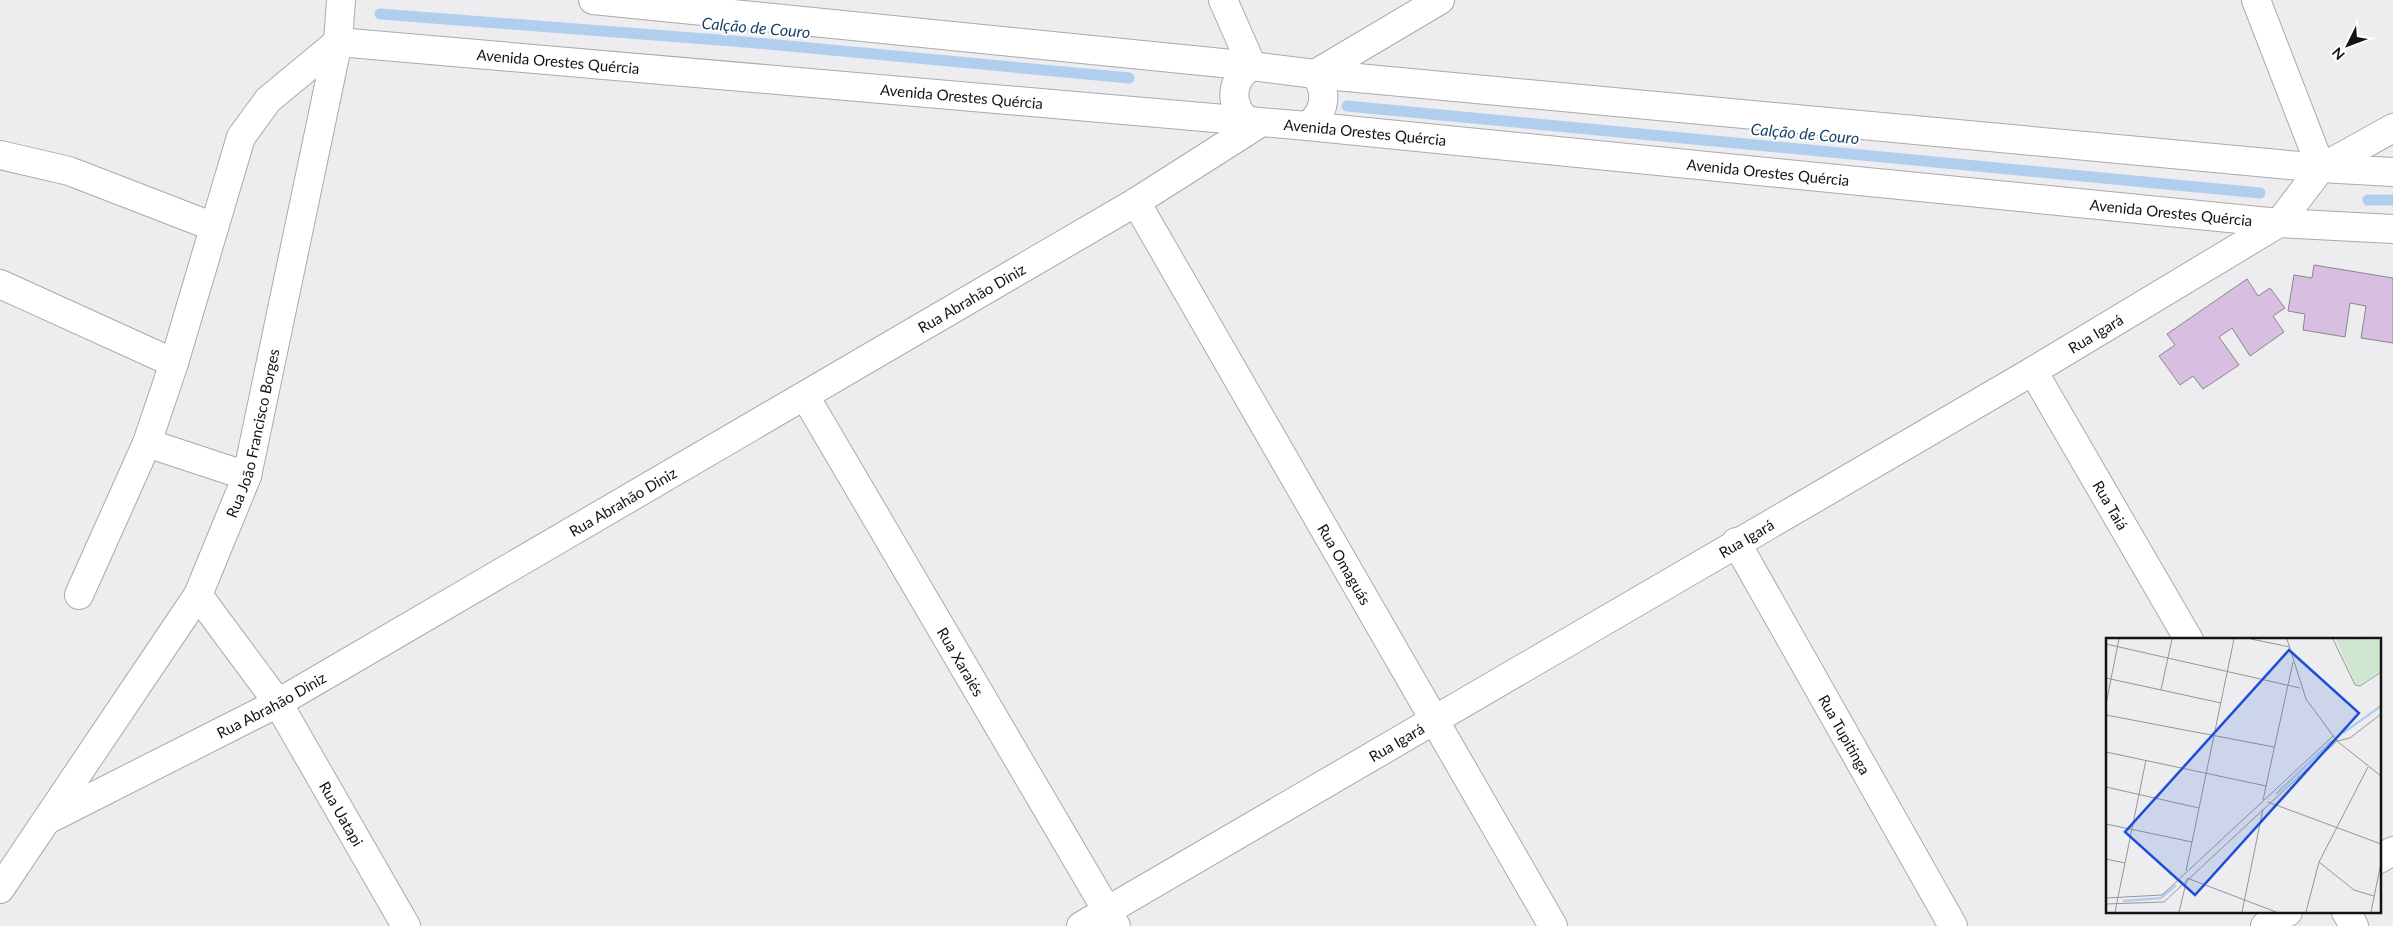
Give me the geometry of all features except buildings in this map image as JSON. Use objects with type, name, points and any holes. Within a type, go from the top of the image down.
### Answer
[{"type":"street","name":"Rua João Francisco Borges","points":[[48,820],[198,595],[246,476],[338,42],[341,0]]},
{"type":"street","points":[[593,0],[1252,66],[1315,74],[2321,168],[2393,172]]},
{"type":"street","points":[[1223,0],[1252,66]]},
{"type":"street","points":[[1315,74],[1440,0]]},
{"type":"street","points":[[2256,0],[2321,168]]},
{"type":"street","name":"Avenida Orestes Quércia","points":[[338,42],[1307,126],[2279,223],[2393,229]]},
{"type":"street","points":[[79,595],[147,442],[174,363],[242,137],[268,100],[338,42]]},
{"type":"street","points":[[1252,66],[1238,78],[1233,96],[1236,108],[1254,122]]},
{"type":"street","points":[[1307,126],[1317,118],[1324,101],[1322,87],[1315,74]]},
{"type":"street","name":"Rua Abrahão Diniz","points":[[0,889],[48,820],[278,703],[1136,202],[1254,122]]},
{"type":"street","name":"Rua Igará","points":[[1081,926],[1112,918],[1434,720],[2033,370],[2279,223],[2321,168],[2393,128]]},
{"type":"street","points":[[0,155],[69,171],[214,227]]},
{"type":"street","name":"Rua Omaguás","points":[[1136,202],[1553,926]]},
{"type":"street","points":[[0,284],[174,363]]},
{"type":"street","name":"Rua Taiá","points":[[2033,370],[2188,638]]},
{"type":"street","name":"Rua Xaraiés","points":[[805,396],[1112,918]]},
{"type":"street","points":[[147,442],[246,476]]},
{"type":"street","name":"Rua Tupitinga","points":[[1736,542],[1953,926]]},
{"type":"street","name":"Rua Uatapi","points":[[198,595],[278,703],[406,926]]},
{"type":"street","points":[[2380,858],[2393,851]]},
{"type":"street","points":[[2265,926],[2285,914]]},
{"type":"street","points":[[2347,914],[2354,926]]},
{"type":"waterway","name":"Calção de Couro","points":[[380,14],[745,42],[1129,78]]},
{"type":"waterway","name":"Calção de Couro","points":[[1347,106],[2260,193]]},
{"type":"waterway","name":"Calção de Couro","points":[[2368,200],[2393,200]]}]
